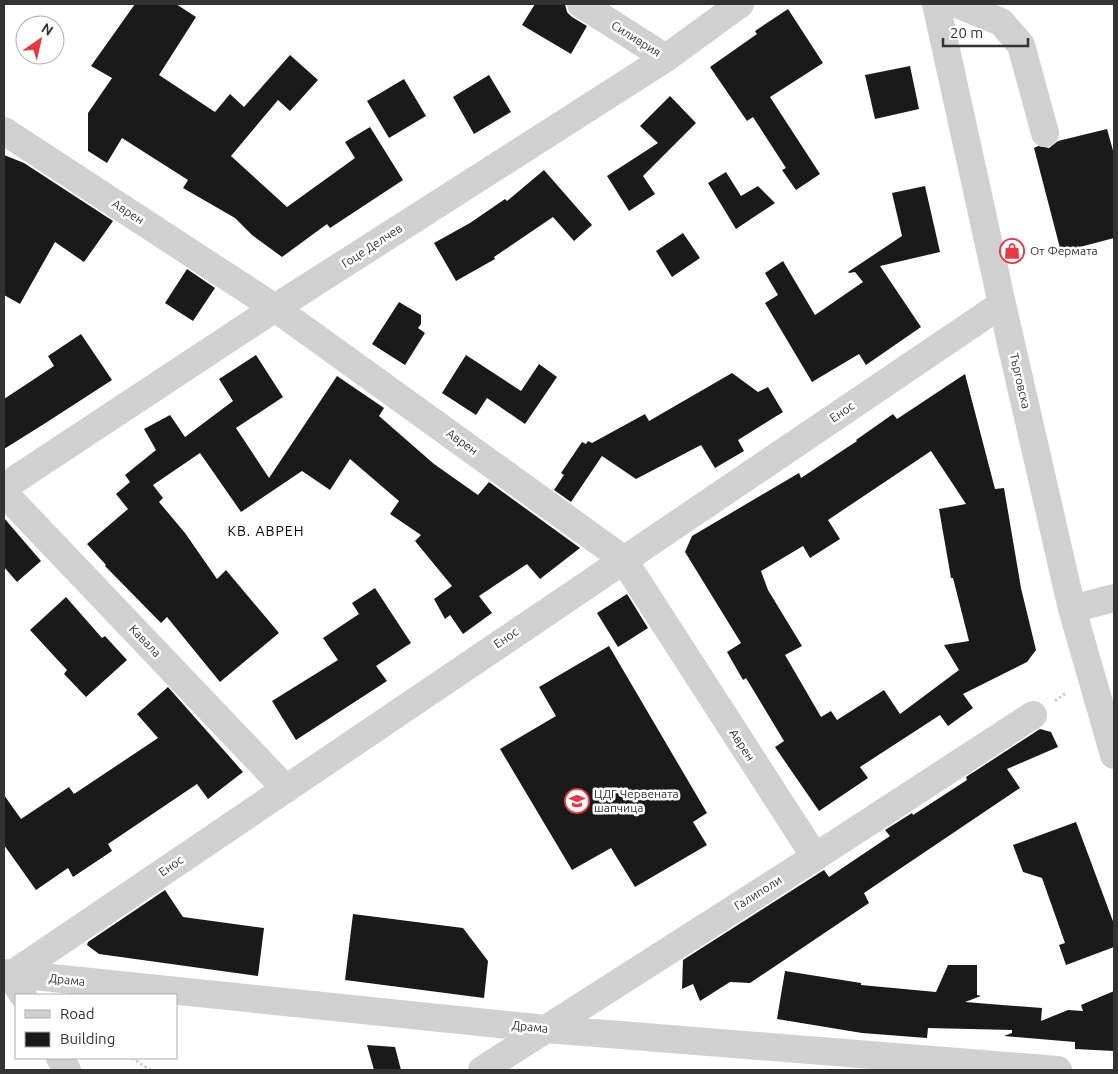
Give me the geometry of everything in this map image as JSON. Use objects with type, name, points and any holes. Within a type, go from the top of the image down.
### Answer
[{"type":"street","name":"Силиврия","points":[[581,4],[666,58]]},
{"type":"street","name":"Гоце Делчев","points":[[4,487],[275,308],[666,58],[740,4]]},
{"type":"street","name":"Търговска","points":[[936,4],[1072,609],[1114,755]]},
{"type":"street","points":[[957,4],[1001,22],[1021,45],[1045,133]]},
{"type":"street","name":"Аврен","points":[[4,131],[275,308],[623,559],[815,857]]},
{"type":"street","name":"Енос","points":[[13,981],[286,789],[1002,304]]},
{"type":"street","name":"Кавала","points":[[4,493],[286,789]]},
{"type":"street","points":[[1072,609],[1114,598]]},
{"type":"street","name":"Галиполи","points":[[482,1070],[1033,715]]},
{"type":"street","name":"Драма","points":[[13,981],[157,994]]},
{"type":"street","name":"Драма","points":[[178,996],[546,1029],[1058,1070]]},
{"type":"street","points":[[61,1059],[67,1070]]},
{"type":"path","points":[[1033,715],[1092,676]]},
{"type":"path","points":[[134,1059],[150,1070]]},
{"type":"building","points":[[135,4],[176,4],[196,17],[159,75],[215,112],[230,94],[244,107],[290,55],[318,80],[290,111],[278,100],[231,156],[287,207],[355,158],[345,142],[370,127],[403,180],[330,228],[327,224],[282,257],[252,235],[235,218],[183,188],[188,180],[122,138],[107,163],[88,151],[88,113],[112,78],[91,66]]},
{"type":"building","points":[[535,4],[565,4],[567,12],[572,17],[587,26],[571,54],[522,25]]},
{"type":"building","points":[[788,9],[823,63],[770,97],[820,174],[796,190],[782,170],[786,168],[753,117],[747,121],[710,67],[757,34],[755,31]]},
{"type":"building","points":[[910,66],[919,109],[875,119],[865,75]]},
{"type":"building","points":[[489,75],[511,112],[474,134],[453,97]]},
{"type":"building","points":[[404,79],[426,116],[389,138],[367,101]]},
{"type":"building","points":[[670,96],[696,123],[643,176],[655,194],[629,211],[607,176],[658,143],[640,126]]},
{"type":"building","points":[[1107,129],[1114,154],[1114,238],[1061,252],[1034,148],[1038,146],[1049,148],[1058,141]]},
{"type":"building","points":[[4,155],[24,163],[113,221],[84,262],[55,242],[20,304],[4,295]]},
{"type":"building","points":[[544,170],[592,225],[574,241],[553,217],[494,257],[495,259],[456,281],[434,243],[470,223],[505,199],[507,201]]},
{"type":"building","points":[[726,172],[741,196],[758,186],[775,203],[736,229],[708,183]]},
{"type":"building","points":[[925,186],[940,252],[880,266],[921,327],[866,365],[859,354],[812,382],[765,303],[778,295],[765,273],[783,261],[815,315],[863,282],[855,272],[848,272],[902,236],[892,193]]},
{"type":"building","points":[[683,233],[700,258],[672,277],[656,251]]},
{"type":"building","points":[[187,269],[215,288],[193,321],[165,303]]},
{"type":"building","points":[[399,302],[421,315],[421,324],[418,328],[425,333],[405,365],[372,344]]},
{"type":"building","points":[[81,334],[112,380],[4,449],[4,399],[54,366],[48,356]]},
{"type":"building","points":[[256,355],[283,397],[236,428],[269,478],[337,376],[384,408],[379,416],[434,464],[478,495],[489,482],[580,548],[540,579],[527,564],[479,596],[492,613],[463,634],[450,615],[445,619],[434,599],[452,586],[415,541],[421,535],[390,514],[399,501],[350,459],[330,490],[302,471],[241,512],[200,453],[153,485],[163,498],[159,502],[185,533],[217,579],[226,570],[279,633],[220,682],[167,617],[161,623],[105,566],[87,544],[128,509],[116,494],[130,482],[125,475],[156,450],[144,429],[170,415],[185,437],[233,401],[219,379]]},
{"type":"building","points":[[466,355],[521,391],[539,364],[557,377],[525,424],[487,398],[476,415],[442,393]]},
{"type":"building","points":[[732,373],[758,392],[768,387],[783,412],[738,440],[744,451],[715,468],[701,445],[636,479],[602,456],[571,502],[554,490],[564,475],[561,473],[582,442],[586,444],[588,441],[592,443],[645,414],[649,421]]},
{"type":"building","points":[[965,374],[995,489],[1004,488],[1021,588],[1036,650],[1027,662],[963,694],[973,708],[948,726],[940,715],[860,767],[868,778],[819,811],[775,747],[784,741],[746,678],[743,680],[727,652],[741,643],[685,552],[692,536],[799,473],[801,478],[857,441],[893,414],[897,419]],"holes":[[[931,451],[966,504],[939,509],[951,578],[953,578],[969,641],[944,645],[959,670],[900,714],[884,690],[837,720],[831,711],[821,717],[785,655],[802,646],[768,590],[761,571],[803,546],[810,558],[840,539],[828,520]]]},
{"type":"building","points":[[4,518],[41,561],[17,582],[4,567]]},
{"type":"building","points":[[375,588],[411,643],[376,666],[387,681],[296,740],[272,701],[338,660],[323,638],[359,614],[352,603]]},
{"type":"building","points":[[627,594],[648,628],[618,647],[597,613]]},
{"type":"building","points":[[66,597],[102,638],[105,636],[127,660],[86,697],[64,674],[67,670],[30,630]]},
{"type":"building","points":[[609,646],[707,813],[693,822],[707,845],[635,887],[611,848],[572,870],[500,749],[556,716],[539,687]]},
{"type":"building","points":[[168,687],[243,772],[208,799],[197,784],[108,844],[112,851],[73,877],[68,868],[36,890],[4,845],[4,795],[21,819],[69,787],[74,794],[158,738],[137,714]]},
{"type":"building","points":[[1040,729],[1051,732],[1058,747],[1007,769],[1020,788],[864,893],[869,903],[750,983],[730,982],[700,1001],[693,984],[682,989],[683,960],[824,870],[829,877],[890,836],[885,830],[912,813],[913,815],[967,780],[966,777]]},
{"type":"building","points":[[1076,822],[1114,924],[1114,947],[1066,965],[1059,945],[1065,943],[1042,878],[1023,872],[1013,845]]},
{"type":"building","points":[[165,890],[183,917],[264,928],[258,976],[99,954],[87,945],[88,942]]},
{"type":"building","points":[[353,914],[463,928],[488,961],[484,998],[345,980]]},
{"type":"building","points":[[948,965],[977,965],[977,995],[981,996],[965,1002],[1042,1008],[1041,1021],[1068,1010],[1083,1011],[1081,1005],[1114,991],[1114,1051],[1075,1049],[1075,1042],[1004,1036],[1012,1033],[1012,1030],[928,1028],[927,1038],[862,1033],[777,1019],[785,971],[861,983],[861,985],[936,992]]},
{"type":"building","points":[[367,1045],[395,1047],[401,1070],[374,1070]]},
{"type":"place","name":"От Фермата","points":[[1012,251]]},
{"type":"place","name":"ЦДГ Червената шапчица","points":[[577,801]]},
{"type":"district","name":"КВ. АВРЕН","points":[[266,531]]}]
